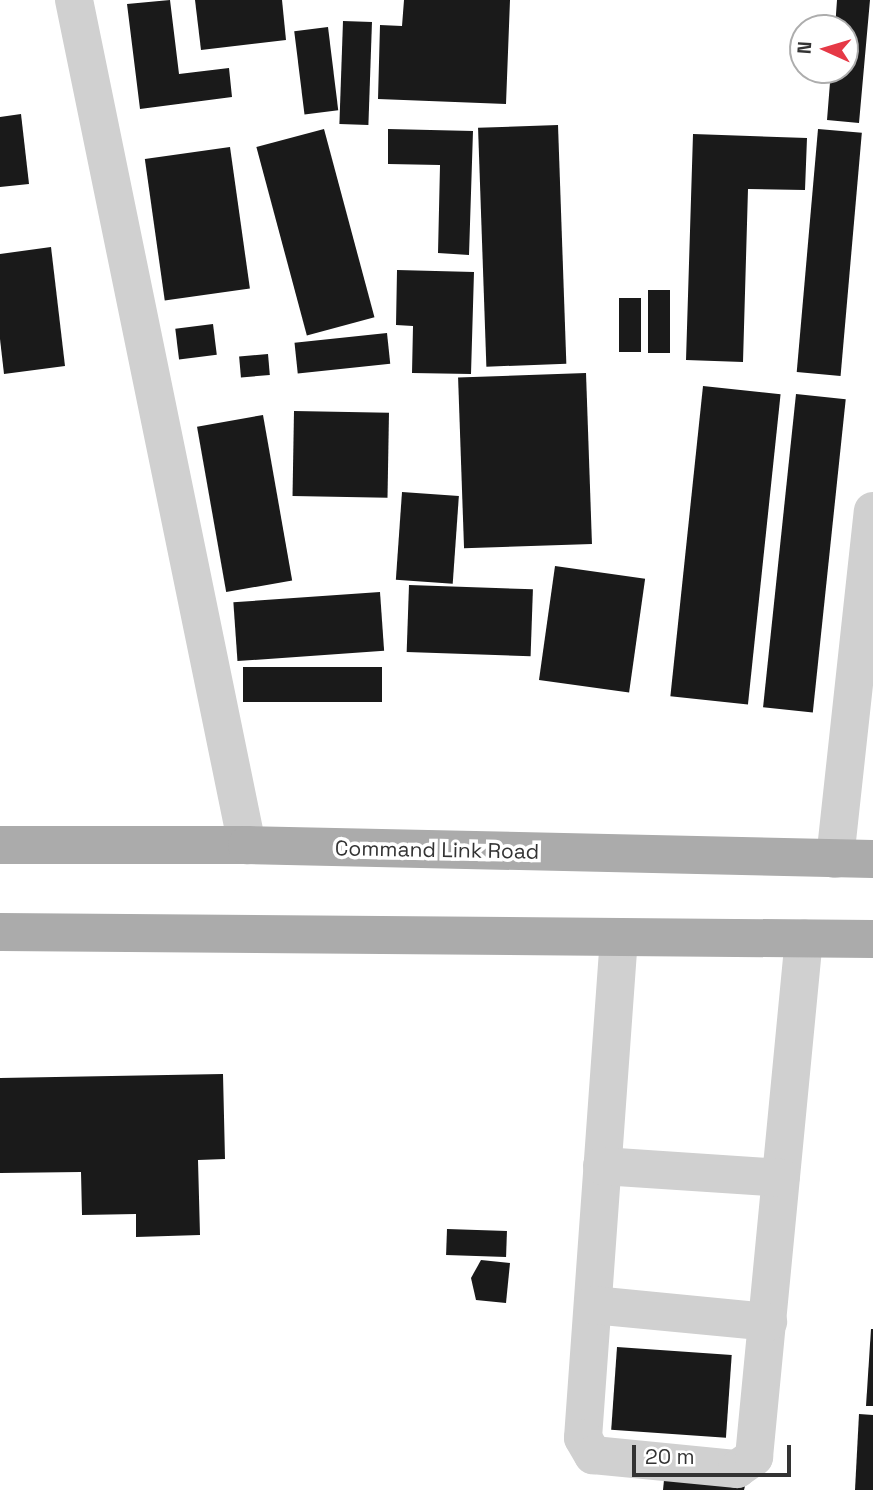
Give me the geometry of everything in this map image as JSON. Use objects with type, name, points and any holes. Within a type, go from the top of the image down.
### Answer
[{"type":"main road","name":"Command Link Road","points":[[0,845],[247,845],[873,859]]},
{"type":"main road","points":[[0,932],[873,939]]},
{"type":"street","points":[[74,0],[247,845]]},
{"type":"street","points":[[835,859],[873,511]]},
{"type":"street","points":[[620,937],[583,1438],[593,1455],[737,1469],[754,1457],[804,938]]},
{"type":"street","points":[[603,1166],[781,1178]]},
{"type":"street","points":[[593,1305],[768,1322]]},
{"type":"building","points":[[170,0],[179,74],[229,68],[232,97],[140,109],[127,4]]},
{"type":"building","points":[[195,0],[282,0],[286,40],[201,50]]},
{"type":"building","points":[[404,0],[510,0],[506,104],[378,99],[380,25],[402,26]]},
{"type":"building","points":[[837,0],[870,0],[859,123],[827,120],[830,84],[859,84],[859,14],[836,14]]},
{"type":"building","points":[[343,21],[372,22],[368,125],[339,124]]},
{"type":"building","points":[[328,27],[338,110],[304,115],[294,31]]},
{"type":"building","points":[[21,114],[29,184],[0,187],[0,117]]},
{"type":"building","points":[[558,125],[566,364],[486,367],[478,128]]},
{"type":"building","points":[[324,129],[374,317],[307,335],[256,147]]},
{"type":"building","points":[[388,129],[473,131],[469,255],[438,253],[440,165],[388,164]]},
{"type":"building","points":[[818,129],[862,133],[841,376],[797,372]]},
{"type":"building","points":[[693,134],[807,138],[805,190],[748,189],[743,362],[686,360]]},
{"type":"building","points":[[230,147],[250,289],[165,301],[145,159]]},
{"type":"building","points":[[51,247],[65,366],[4,374],[0,339],[0,254]]},
{"type":"building","points":[[397,270],[474,272],[471,374],[412,373],[413,326],[396,325]]},
{"type":"building","points":[[648,290],[670,290],[670,353],[648,353]]},
{"type":"building","points":[[619,298],[641,298],[641,352],[619,352]]},
{"type":"building","points":[[213,324],[217,355],[179,359],[175,329]]},
{"type":"building","points":[[387,333],[390,364],[298,374],[295,343]]},
{"type":"building","points":[[268,354],[270,375],[241,377],[239,357]]},
{"type":"building","points":[[586,373],[592,544],[464,548],[458,377]]},
{"type":"building","points":[[703,386],[781,394],[748,704],[670,696]]},
{"type":"building","points":[[796,394],[846,399],[813,713],[763,707]]},
{"type":"building","points":[[294,411],[389,413],[388,498],[293,496]]},
{"type":"building","points":[[263,415],[292,580],[226,592],[197,427]]},
{"type":"building","points":[[402,492],[459,496],[453,584],[396,580]]},
{"type":"building","points":[[555,566],[645,579],[629,693],[539,680]]},
{"type":"building","points":[[409,585],[533,589],[531,656],[407,652]]},
{"type":"building","points":[[380,592],[384,651],[237,661],[233,602]]},
{"type":"building","points":[[243,667],[382,667],[382,702],[243,702]]},
{"type":"building","points":[[223,1074],[225,1159],[198,1160],[200,1235],[136,1237],[136,1214],[82,1215],[81,1172],[0,1173],[0,1078]]},
{"type":"building","points":[[447,1229],[507,1231],[506,1257],[446,1255]]},
{"type":"building","points":[[481,1260],[510,1263],[506,1303],[476,1300],[471,1278]]},
{"type":"building","points":[[871,1329],[873,1406],[866,1406]]},
{"type":"building","points":[[617,1347],[732,1355],[726,1438],[611,1430]]},
{"type":"building","points":[[859,1414],[873,1415],[873,1490],[855,1490]]},
{"type":"building","points":[[664,1480],[745,1486],[744,1490],[663,1490]]}]
